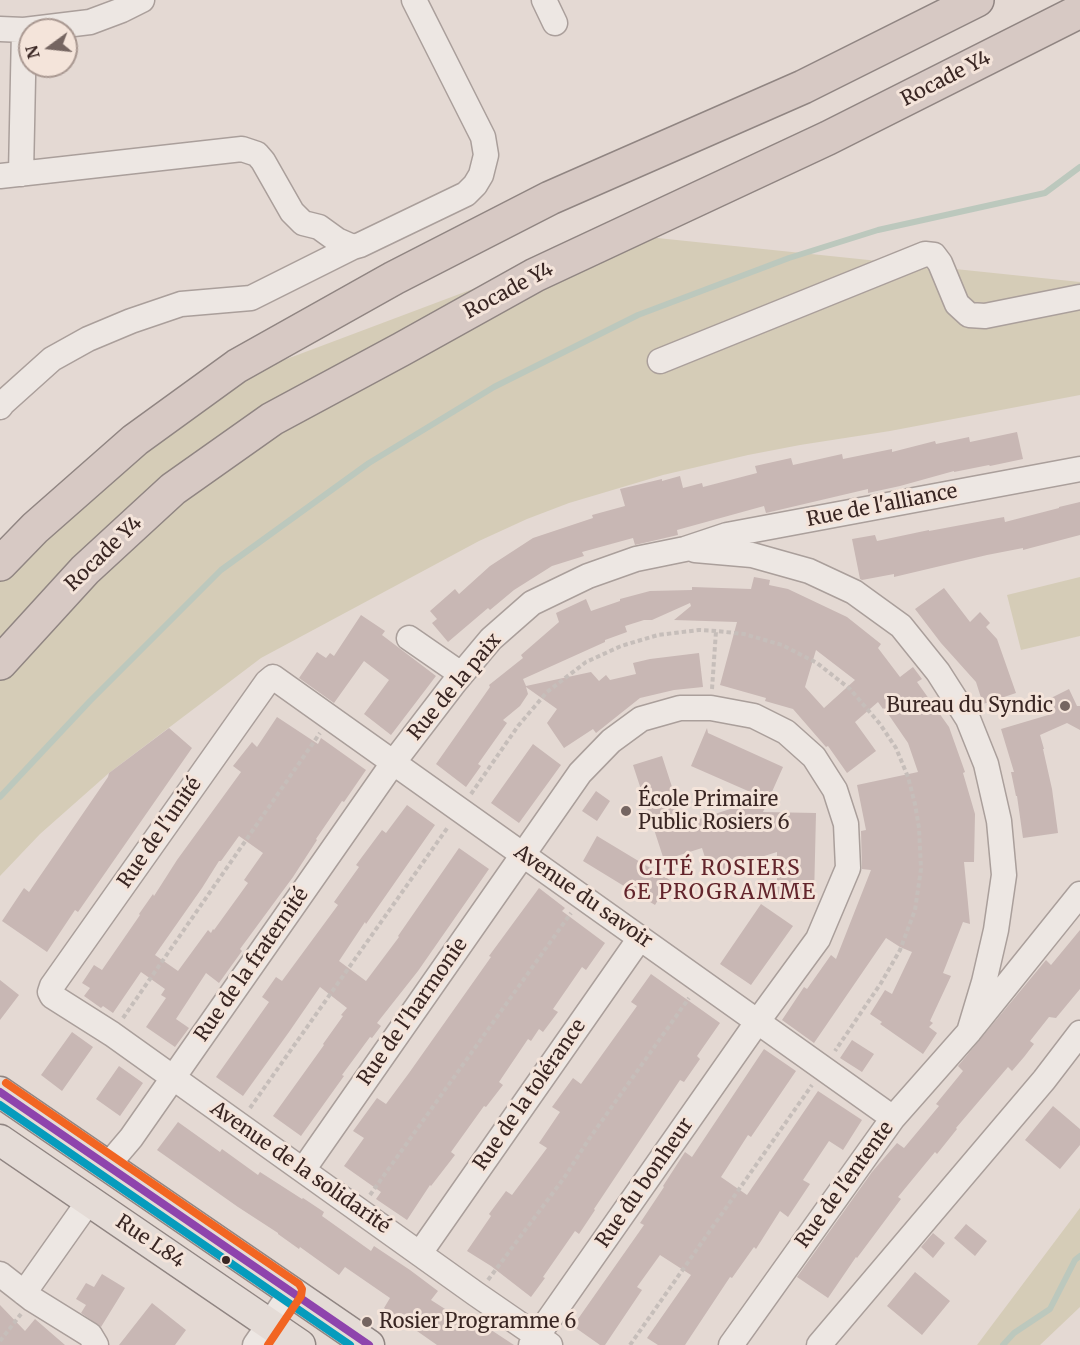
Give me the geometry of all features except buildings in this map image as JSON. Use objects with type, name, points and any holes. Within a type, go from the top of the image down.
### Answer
[{"type":"highway","points":[[0,564],[34,528],[135,440],[237,366],[394,278],[550,198],[803,87],[977,0]]},
{"type":"highway","name":"Rocade Y4","points":[[0,663],[85,570],[173,489],[272,419],[535,275],[828,138],[1080,11]]},
{"type":"main road","name":"Rue L84","points":[[0,1092],[369,1345]]},
{"type":"main road","name":"Rue L84","points":[[0,1140],[89,1201],[263,1335],[300,1345]]},
{"type":"street","points":[[78,23],[90,22],[142,0]]},
{"type":"street","points":[[0,407],[52,359],[88,339],[181,303],[252,298],[466,194],[481,175],[486,155],[483,137],[414,0]]},
{"type":"street","points":[[544,0],[555,23]]},
{"type":"street","points":[[0,29],[18,30]]},
{"type":"street","points":[[20,78],[11,175],[242,149],[256,154],[263,161],[292,212],[303,223],[319,227],[353,247]]},
{"type":"street","points":[[660,361],[925,254],[934,255],[940,263],[957,304],[969,315],[985,316],[1080,297]]},
{"type":"street","name":"Rue de l'alliance","points":[[686,549],[728,536],[1080,469]]},
{"type":"street","points":[[686,549],[752,555],[809,571],[854,592],[901,626],[938,672],[968,719],[989,775],[999,821],[1004,875],[996,930],[969,1032]]},
{"type":"street","name":"Rue de la paix","points":[[393,763],[461,674],[491,639],[532,603],[607,569],[636,559],[686,549]]},
{"type":"street","points":[[409,638],[461,674]]},
{"type":"street","name":"Avenue du savoir","points":[[273,676],[893,1118]]},
{"type":"street","name":"Rue de l'unité","points":[[50,992],[52,986],[273,676]]},
{"type":"street","name":"Rue de l'harmonie","points":[[303,1170],[580,773],[611,741],[641,719],[680,708],[711,708]]},
{"type":"street","name":"Rue du bonheur","points":[[539,1342],[758,1021],[818,939],[849,868],[846,824],[835,790],[814,757],[786,732],[754,716],[711,708]]},
{"type":"street","name":"Rue de la fraternité","points":[[108,1165],[173,1078],[393,763]]},
{"type":"street","name":"Rue de l'entente","points":[[731,1345],[893,1118],[969,1032],[1080,894]]},
{"type":"street","name":"Rue de la tolérance","points":[[420,1253],[640,938]]},
{"type":"street","name":"Avenue de la solidarité","points":[[50,992],[52,996],[112,1034],[420,1253],[539,1342]]},
{"type":"street","points":[[819,1345],[1044,1080],[1080,1033]]},
{"type":"street","points":[[28,1296],[89,1201]]},
{"type":"street","points":[[0,1274],[28,1296],[90,1335],[96,1345]]},
{"type":"street","points":[[263,1335],[292,1292]]},
{"type":"path","points":[[239,1124],[518,726],[547,692],[586,662],[621,646],[658,635],[699,630],[744,634],[782,645],[817,663],[850,689],[880,724],[896,748],[908,777],[919,828],[921,869],[915,910],[900,950],[886,975],[824,1068],[630,1345]]},
{"type":"path","points":[[711,708],[717,631]]},
{"type":"path","points":[[112,1034],[331,718]]},
{"type":"path","points":[[359,1210],[582,897]]},
{"type":"path","points":[[476,1294],[564,1178],[700,981]]},
{"type":"path","points":[[0,1341],[28,1296]]},
{"type":"shaded area","points":[[619,234],[1080,282],[1080,395],[748,455],[663,475],[569,503],[527,519],[479,541],[261,658],[109,773],[40,834],[0,876],[0,579],[175,401]]},
{"type":"shaded area","points":[[1080,577],[1080,636],[1021,650],[1007,595]]},
{"type":"shaded area","points":[[1080,1208],[1080,1307],[1040,1345],[977,1345]]},
{"type":"waterway","points":[[0,797],[90,701],[221,570],[369,463],[494,387],[638,315],[789,258],[878,230],[1045,193],[1080,167]]},
{"type":"waterway","points":[[1003,1345],[1014,1333],[1050,1309],[1075,1260],[1080,1256]]},
{"type":"transit line","points":[[6,1083],[299,1284],[302,1289],[301,1296],[268,1345]]},
{"type":"transit line","points":[[0,1092],[369,1345]]},
{"type":"transit line","points":[[0,1105],[350,1345]]},
{"type":"place","name":"Bureau du Syndic","points":[[1065,706]]},
{"type":"place","name":"École Primaire Public Rosiers 6","points":[[626,811]]},
{"type":"place","name":"Rosier Programme 6","points":[[367,1322]]},
{"type":"district","name":"CITÉ ROSIERS 6E PROGRAMME","points":[[720,881]]}]
